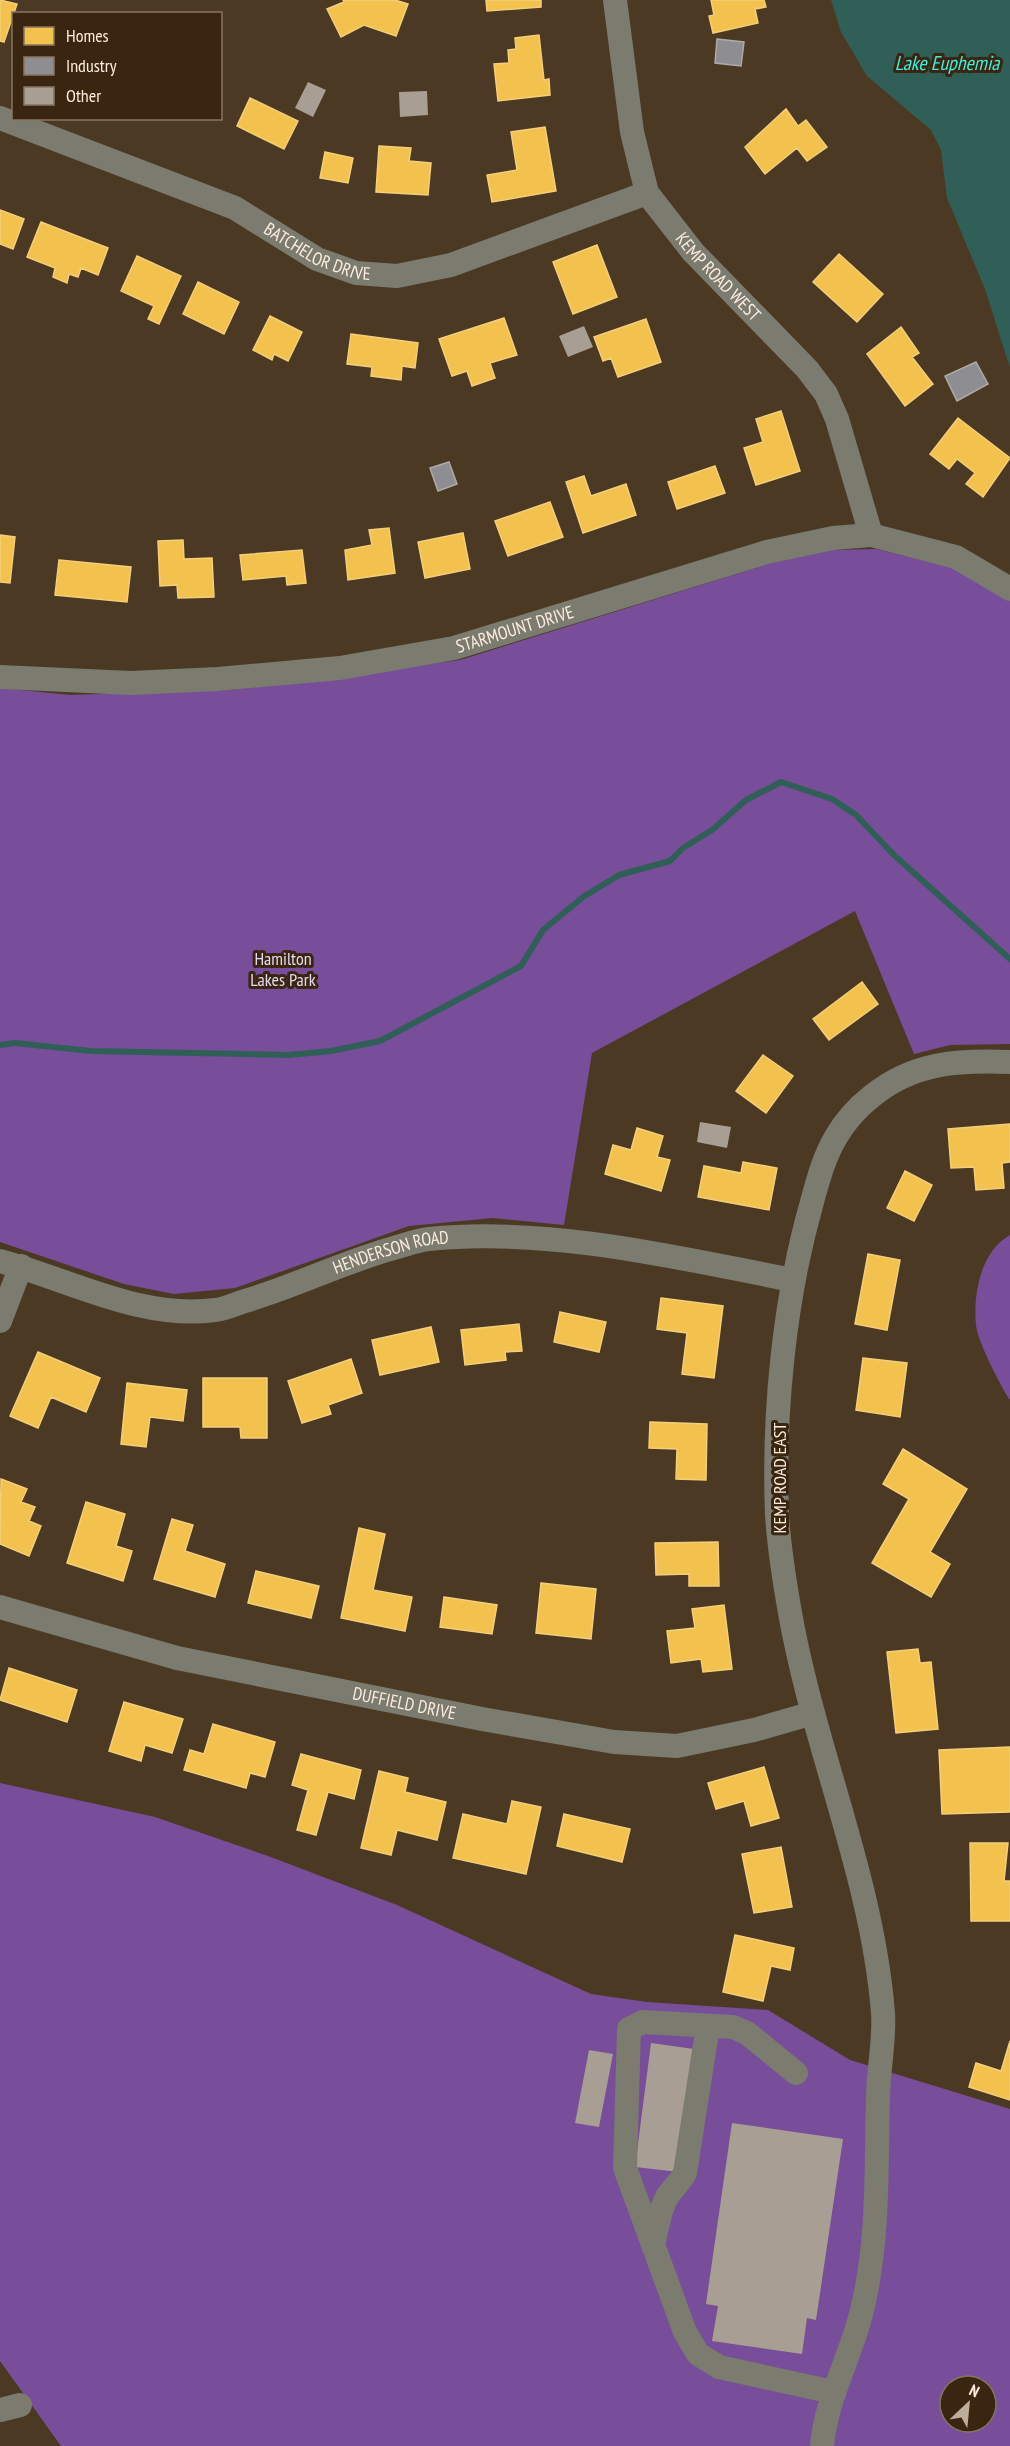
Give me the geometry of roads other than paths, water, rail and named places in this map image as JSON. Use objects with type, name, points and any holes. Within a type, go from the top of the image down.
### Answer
[{"type":"street","name":"KEMP ROAD WEST","points":[[615,0],[632,132],[647,193],[693,252],[807,369],[826,394],[837,419],[871,535]]},
{"type":"street","name":"BATCHELOR DRIVE","points":[[0,118],[236,208],[317,259],[356,273],[397,276],[451,265],[647,193]]},
{"type":"street","name":"STARMOUNT DRIVE","points":[[0,676],[44,681],[131,683],[218,679],[340,668],[454,648],[767,552],[833,538],[871,535],[956,557],[1010,589]]},
{"type":"street","name":"KEMP ROAD EAST","points":[[822,2446],[833,2392],[862,2310],[870,2273],[876,2213],[878,2093],[883,2016],[867,1911],[813,1713],[789,1609],[777,1517],[780,1396],[792,1280],[823,1165],[836,1136],[871,1097],[891,1083],[927,1067],[962,1060],[1010,1062]]},
{"type":"street","name":"HENDERSON ROAD","points":[[10,1263],[121,1300],[171,1310],[215,1310],[268,1294],[368,1256],[427,1239],[493,1236],[568,1242],[708,1263],[792,1280]]},
{"type":"street","points":[[0,1321],[10,1263]]},
{"type":"street","name":"DUFFIELD DRIVE","points":[[0,1607],[177,1658],[482,1719],[614,1742],[677,1746],[754,1730],[813,1713]]},
{"type":"street","points":[[796,2073],[747,2032],[733,2027],[643,2022],[629,2029],[625,2169],[685,2332],[698,2355],[719,2367],[833,2392]]},
{"type":"street","points":[[653,2245],[664,2205],[685,2173],[708,2026]]},
{"type":"water","name":"Lake Euphemia","points":[[831,0],[1010,0],[1010,368],[985,289],[947,198],[941,150],[931,130],[867,76],[841,32]]},
{"type":"waterway","points":[[0,1045],[15,1043],[91,1051],[289,1055],[331,1051],[380,1041],[521,966],[543,930],[583,897],[619,875],[670,861],[683,848],[712,830],[746,800],[781,782],[832,799],[856,815],[895,856],[1010,959]]},
{"type":"park label","name":"Hamilton Lakes Park","points":[[283,969]]}]
